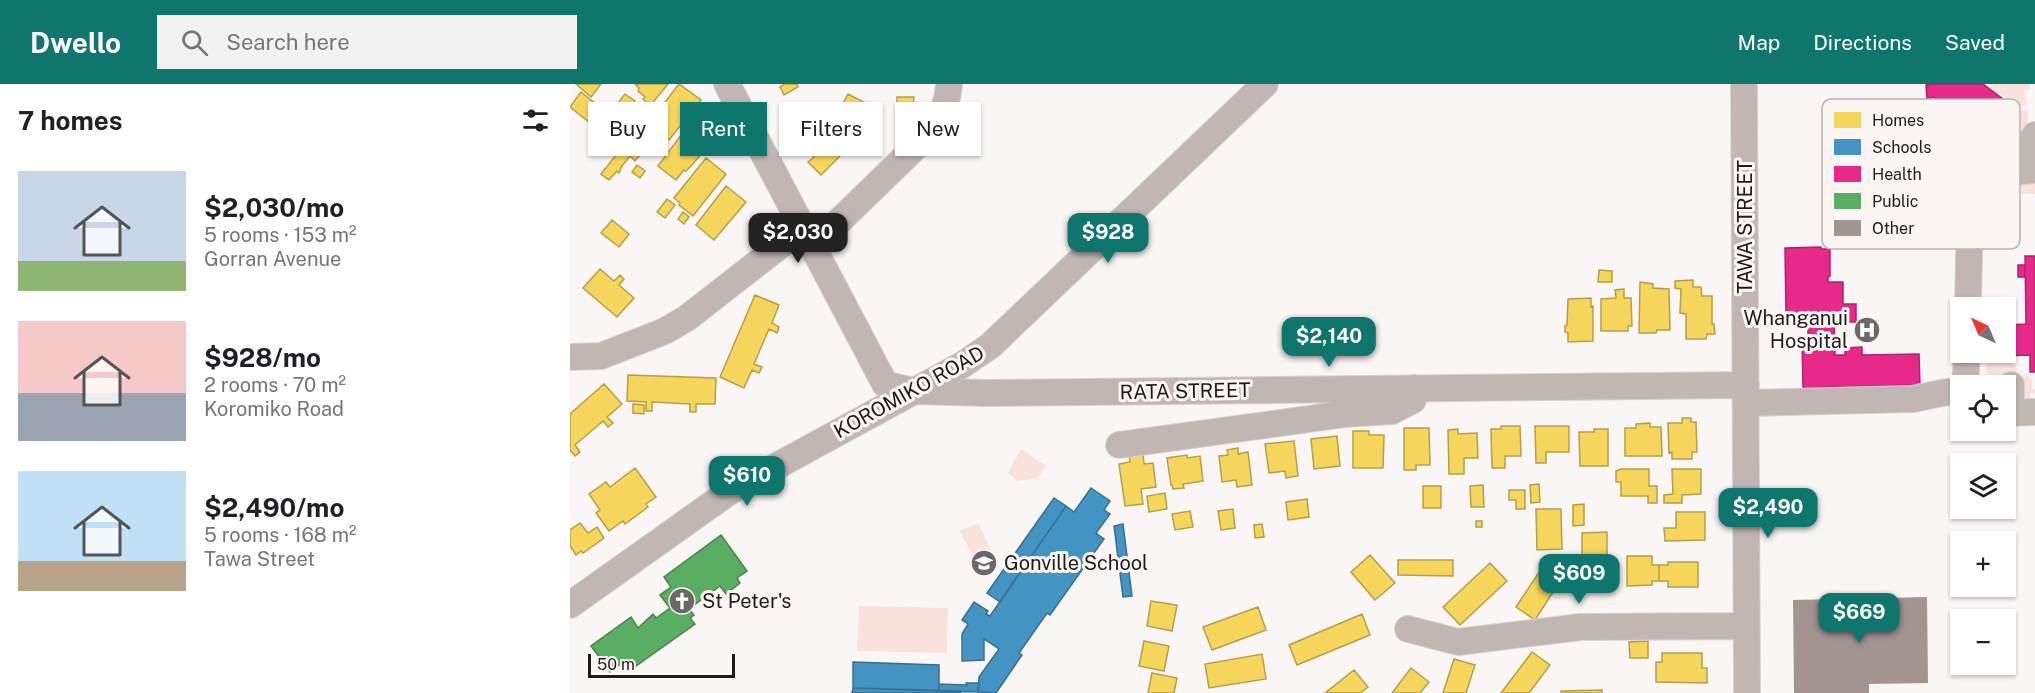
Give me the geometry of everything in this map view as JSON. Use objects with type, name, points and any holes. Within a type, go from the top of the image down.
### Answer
[{"type":"street","name":"RATA STREET","points":[[727,84],[885,384],[913,391],[985,393],[1414,388],[1913,399],[1950,392]]},
{"type":"street","points":[[570,357],[601,356],[665,331],[687,318],[791,237],[827,233],[934,129],[948,98],[949,84]]},
{"type":"street","name":"KOROMIKO ROAD","points":[[570,605],[729,492],[962,365],[990,346],[1265,84]]},
{"type":"street","name":"TAWA STREET","points":[[1744,84],[1747,693]]},
{"type":"street","points":[[2030,171],[2024,153],[2035,135]]},
{"type":"street","points":[[1968,297],[1969,249]]},
{"type":"street","points":[[1119,445],[1345,414],[1392,411],[1413,400],[1414,388]]},
{"type":"street","points":[[1408,629],[1458,642],[1581,627],[1746,626]]},
{"type":"shaded area","points":[[1987,84],[2030,84],[2030,89],[2024,91],[2027,105],[2020,106],[2020,99],[2007,99]]},
{"type":"shaded area","points":[[2028,110],[2028,135],[2020,146],[2020,111]]},
{"type":"shaded area","points":[[2035,178],[2035,194],[2020,194],[2020,181]]},
{"type":"shaded area","points":[[1986,363],[2012,363],[2019,369],[2014,375],[1986,375]]},
{"type":"shaded area","points":[[2025,373],[2032,380],[2035,393],[2030,393],[2030,399],[2016,399],[2016,384]]},
{"type":"shaded area","points":[[1021,449],[1046,466],[1038,478],[1017,481],[1008,473]]},
{"type":"shaded area","points":[[978,523],[999,567],[982,575],[960,531]]},
{"type":"shaded area","points":[[859,606],[948,608],[947,653],[857,651]]},
{"type":"building: Homes","points":[[576,84],[601,84],[591,97]]},
{"type":"building: Homes","points":[[635,84],[668,84],[653,102],[646,102],[643,99],[645,97],[638,91],[639,88]]},
{"type":"building: Homes","points":[[679,84],[701,100],[699,102],[680,102],[680,126],[669,140],[668,102],[665,102]]},
{"type":"building: Homes","points":[[784,84],[797,84],[798,87],[784,95],[780,87]]},
{"type":"building: Homes","points":[[581,92],[594,102],[588,102],[588,121],[570,107]]},
{"type":"building: Homes","points":[[625,94],[635,101],[634,102],[619,102]]},
{"type":"building: Homes","points":[[848,94],[863,102],[844,102]]},
{"type":"building: Homes","points":[[897,97],[914,97],[913,102],[897,102]]},
{"type":"building: Homes","points":[[680,136],[680,156],[699,156],[676,180],[658,166],[665,156],[668,156],[668,153]]},
{"type":"building: Homes","points":[[615,156],[630,156],[619,173],[617,171],[609,180],[601,174]]},
{"type":"building: Homes","points":[[630,156],[639,156],[635,161]]},
{"type":"building: Homes","points":[[840,156],[821,175],[808,162],[814,157]]},
{"type":"building: Homes","points":[[706,158],[726,174],[693,216],[674,198]]},
{"type":"building: Homes","points":[[637,165],[645,171],[640,178],[632,172]]},
{"type":"building: Homes","points":[[726,186],[746,202],[714,240],[696,225]]},
{"type":"building: Homes","points":[[667,199],[675,205],[665,218],[657,212]]},
{"type":"building: Homes","points":[[683,212],[689,217],[684,224],[678,219]]},
{"type":"building: Homes","points":[[612,220],[629,234],[619,247],[601,233]]},
{"type":"building: Homes","points":[[600,269],[614,281],[620,275],[624,279],[619,285],[634,298],[617,317],[583,288]]},
{"type":"building: Homes","points":[[1599,270],[1612,271],[1612,282],[1598,282]]},
{"type":"building: Homes","points":[[1693,280],[1693,287],[1701,287],[1702,296],[1712,296],[1712,324],[1714,324],[1715,334],[1707,334],[1706,339],[1686,339],[1686,314],[1680,313],[1681,289],[1675,288],[1675,281]]},
{"type":"building: Homes","points":[[1640,282],[1653,284],[1653,288],[1669,289],[1670,330],[1639,333]]},
{"type":"building: Homes","points":[[1624,289],[1624,298],[1631,298],[1632,326],[1628,326],[1628,331],[1601,331],[1601,299],[1616,298],[1615,290]]},
{"type":"building: Homes","points":[[755,295],[779,305],[772,323],[779,327],[777,333],[769,329],[754,364],[762,367],[759,373],[752,370],[744,388],[720,377]]},
{"type":"building: Homes","points":[[1591,298],[1593,341],[1568,342],[1565,326],[1567,325],[1568,299]]},
{"type":"building: Homes","points":[[628,375],[716,378],[715,404],[696,404],[696,412],[690,412],[690,404],[652,402],[652,411],[646,411],[646,402],[627,401]]},
{"type":"building: Homes","points":[[604,384],[622,404],[607,417],[613,423],[608,427],[603,421],[575,445],[580,452],[575,456],[570,450],[570,414]]},
{"type":"building: Homes","points":[[633,404],[644,405],[644,414],[633,413]]},
{"type":"building: Homes","points":[[1682,418],[1691,418],[1691,422],[1696,422],[1697,452],[1692,452],[1692,459],[1672,459],[1672,452],[1669,453],[1668,423],[1682,423]]},
{"type":"building: Homes","points":[[1650,423],[1650,427],[1661,427],[1662,456],[1625,456],[1625,428],[1636,428],[1636,424]]},
{"type":"building: Homes","points":[[1501,426],[1520,426],[1521,456],[1505,456],[1505,468],[1492,468],[1491,429],[1501,429]]},
{"type":"building: Homes","points":[[1535,426],[1569,426],[1569,452],[1546,452],[1546,463],[1536,463]]},
{"type":"building: Homes","points":[[1404,428],[1429,428],[1430,465],[1416,465],[1416,470],[1404,470]]},
{"type":"building: Homes","points":[[1458,429],[1458,434],[1477,433],[1478,458],[1464,458],[1464,474],[1449,474],[1448,430]]},
{"type":"building: Homes","points":[[1594,429],[1608,429],[1608,466],[1580,466],[1579,432],[1594,432]]},
{"type":"building: Homes","points":[[1353,431],[1369,431],[1369,435],[1384,435],[1383,468],[1353,468]]},
{"type":"building: Homes","points":[[1337,436],[1340,466],[1314,469],[1311,439]]},
{"type":"building: Homes","points":[[1294,441],[1298,476],[1286,478],[1285,471],[1269,473],[1265,444]]},
{"type":"building: Homes","points":[[1238,448],[1238,454],[1248,452],[1252,485],[1237,487],[1236,480],[1222,482],[1219,456],[1228,455],[1227,450]]},
{"type":"building: Homes","points":[[1143,453],[1144,464],[1153,463],[1156,487],[1141,489],[1143,504],[1125,506],[1119,464],[1130,462],[1129,455]]},
{"type":"building: Homes","points":[[1187,455],[1187,458],[1200,456],[1203,481],[1183,484],[1184,488],[1173,489],[1167,458]]},
{"type":"building: Homes","points":[[635,468],[656,497],[646,504],[648,507],[625,524],[623,521],[609,531],[596,513],[600,510],[589,494],[606,482],[610,487]]},
{"type":"building: Homes","points":[[1649,469],[1649,486],[1657,486],[1657,503],[1648,503],[1648,496],[1621,496],[1621,482],[1616,482],[1616,471]]},
{"type":"building: Homes","points":[[1672,469],[1701,469],[1701,494],[1682,495],[1682,503],[1664,503],[1664,495],[1673,494]]},
{"type":"building: Homes","points":[[1539,484],[1540,502],[1531,503],[1530,485]]},
{"type":"building: Homes","points":[[1483,485],[1484,507],[1471,507],[1470,486]]},
{"type":"building: Homes","points":[[1423,486],[1441,486],[1441,508],[1423,508]]},
{"type":"building: Homes","points":[[1509,490],[1525,490],[1525,509],[1516,509],[1516,500],[1509,500]]},
{"type":"building: Homes","points":[[1165,493],[1167,509],[1149,512],[1147,496]]},
{"type":"building: Homes","points":[[1307,499],[1309,517],[1288,520],[1286,502]]},
{"type":"building: Homes","points":[[1584,504],[1584,525],[1573,526],[1573,505]]},
{"type":"building: Homes","points":[[1233,509],[1235,528],[1221,530],[1218,511]]},
{"type":"building: Homes","points":[[1536,509],[1561,509],[1562,549],[1537,550]]},
{"type":"building: Homes","points":[[1190,511],[1193,527],[1175,530],[1172,514]]},
{"type":"building: Homes","points":[[1676,512],[1705,512],[1705,540],[1665,541],[1664,528],[1676,528]]},
{"type":"building: Homes","points":[[1476,521],[1482,521],[1482,527],[1476,527]]},
{"type":"building: Homes","points":[[580,523],[588,533],[597,527],[604,538],[583,553],[581,551],[576,555],[570,546],[570,530]]},
{"type":"building: Homes","points":[[1262,524],[1264,537],[1255,538],[1254,525]]},
{"type":"building: Homes","points":[[1607,532],[1607,591],[1582,592],[1582,533]]},
{"type":"building: Homes","points":[[1370,555],[1395,583],[1375,600],[1351,572]]},
{"type":"building: Homes","points":[[1627,556],[1652,556],[1652,565],[1659,565],[1659,581],[1652,581],[1652,585],[1627,586]]},
{"type":"building: Homes","points":[[1549,557],[1568,569],[1535,620],[1516,607]]},
{"type":"building: Homes","points":[[1398,560],[1453,560],[1453,576],[1398,575]]},
{"type":"building: Homes","points":[[1668,562],[1698,562],[1698,587],[1668,587],[1668,581],[1659,581],[1659,565],[1668,565]]},
{"type":"building: Homes","points":[[1490,563],[1507,581],[1460,625],[1443,607]]},
{"type":"building: Homes","points":[[1151,601],[1177,605],[1172,631],[1147,626]]},
{"type":"building: Homes","points":[[1258,607],[1266,630],[1212,650],[1203,627]]},
{"type":"building: Homes","points":[[1362,614],[1370,635],[1297,665],[1289,645]]},
{"type":"building: Homes","points":[[1144,641],[1169,646],[1164,671],[1139,666]]},
{"type":"building: Homes","points":[[1648,641],[1648,658],[1630,658],[1629,642]]},
{"type":"building: Homes","points":[[1532,652],[1550,665],[1529,693],[1501,693]]},
{"type":"building: Homes","points":[[1662,653],[1702,653],[1702,668],[1707,668],[1707,683],[1656,682],[1656,662],[1662,662]]},
{"type":"building: Homes","points":[[1262,654],[1266,679],[1209,688],[1205,664]]},
{"type":"building: Homes","points":[[1454,659],[1475,665],[1466,693],[1443,693]]},
{"type":"building: Homes","points":[[1411,668],[1429,682],[1420,693],[1392,693]]},
{"type":"building: Homes","points":[[1354,670],[1368,687],[1360,693],[1325,693]]},
{"type":"building: Homes","points":[[1152,673],[1177,678],[1174,693],[1148,693]]},
{"type":"building: Homes","points":[[1602,690],[1602,693],[1561,693],[1561,691]]},
{"type":"building: Schools","points":[[1091,488],[1110,501],[1104,510],[1110,514],[1096,533],[1104,539],[1050,615],[1047,613],[1019,653],[1022,655],[996,693],[978,692],[979,677],[999,649],[984,639],[984,660],[962,661],[962,634],[968,624],[962,620],[974,602],[988,611],[986,614],[990,616],[1066,506],[1074,512]]},
{"type":"building: Schools","points":[[1054,498],[1066,506],[1000,602],[987,593]]},
{"type":"building: Schools","points":[[1123,524],[1132,596],[1123,597],[1114,526]]},
{"type":"building: Schools","points":[[853,662],[939,665],[939,691],[853,688]]},
{"type":"building: Schools","points":[[966,683],[979,683],[978,692],[939,691],[939,684],[967,685]]},
{"type":"building: Schools","points":[[853,688],[961,691],[961,693],[852,693]]},
{"type":"building: Health","points":[[1926,84],[1983,84],[2003,99],[1935,99],[1934,97],[1927,99],[1926,86],[1928,86]]},
{"type":"building: Health","points":[[1821,247],[1821,249],[1830,249],[1828,282],[1843,282],[1843,304],[1856,304],[1856,322],[1842,322],[1842,315],[1831,315],[1834,316],[1835,355],[1845,355],[1845,348],[1862,347],[1862,355],[1919,354],[1920,385],[1803,388],[1802,341],[1808,341],[1808,318],[1811,318],[1811,315],[1786,316],[1785,248]]},
{"type":"building: Health","points":[[2025,256],[2035,256],[2035,372],[2030,372],[2030,355],[2016,356],[2016,324],[2026,324]]},
{"type":"building: Health","points":[[2018,265],[2025,265],[2025,277],[2018,277]]},
{"type":"building: Public","name":"St Peter's","points":[[721,535],[747,571],[737,578],[740,583],[726,594],[720,586],[689,609],[694,615],[690,618],[695,624],[629,671],[623,662],[610,672],[591,646],[631,617],[638,628],[653,614],[656,618],[670,608],[660,595],[671,587],[664,577]]},
{"type":"building: Other","points":[[1927,597],[1928,683],[1869,684],[1869,693],[1794,693],[1793,600]]},
{"type":"place","name":"Whanganui Hospital","points":[[1867,330]]},
{"type":"place","name":"Gonville School","points":[[984,563]]},
{"type":"place","name":"St Peter's","points":[[682,601]]}]
